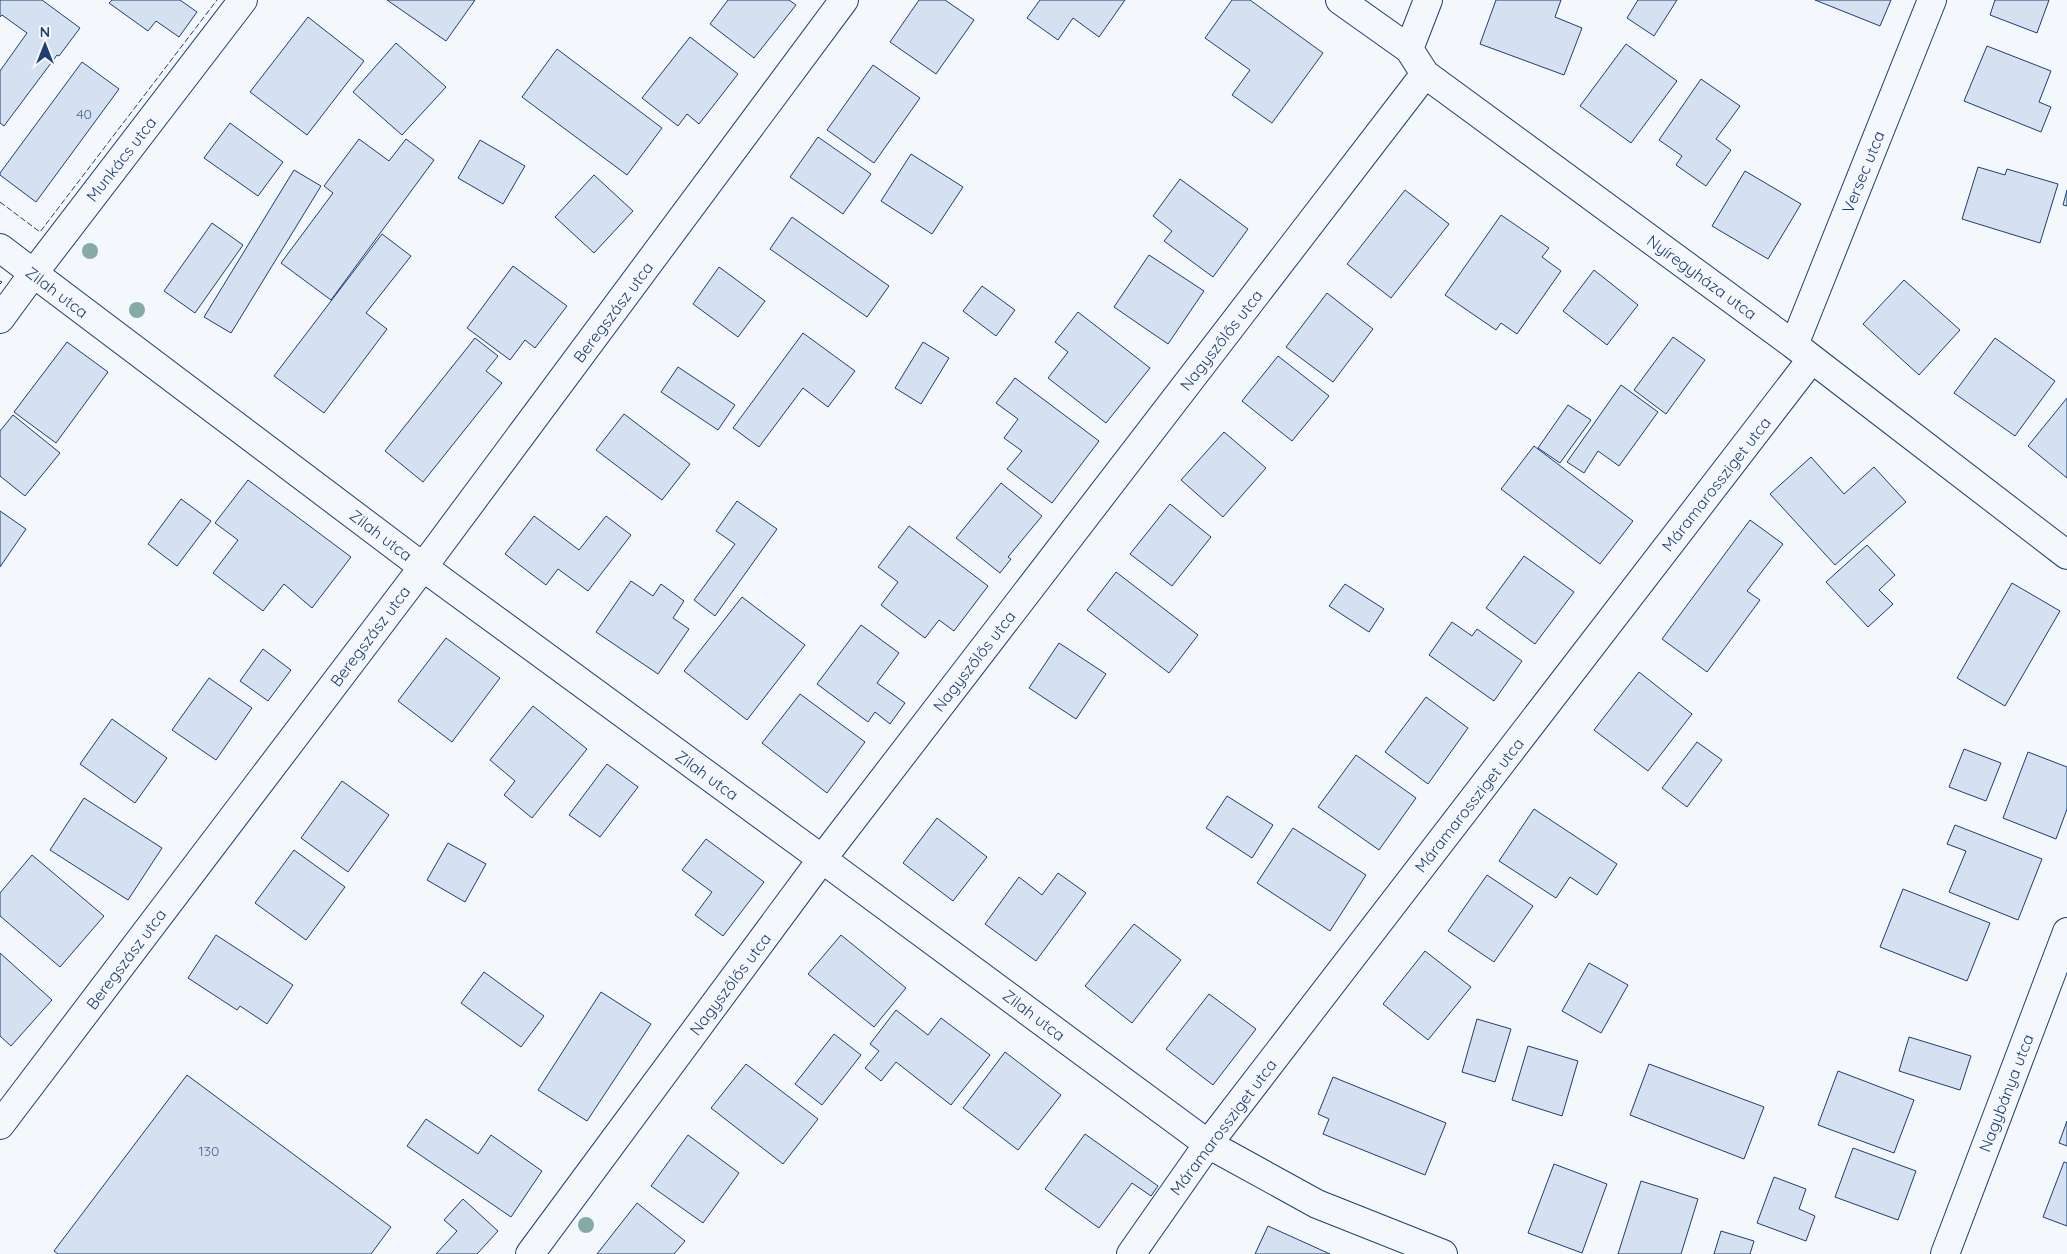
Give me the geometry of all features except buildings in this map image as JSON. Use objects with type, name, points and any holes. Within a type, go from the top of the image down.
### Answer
[{"type":"street","name":"Munkács utca","points":[[0,319],[32,274],[243,0]]},
{"type":"street","name":"Beregszász utca","points":[[0,1125],[423,567],[844,0]]},
{"type":"street","name":"Nyíregyháza utca","points":[[1340,0],[1409,49],[1425,74],[1803,352],[2067,555]]},
{"type":"street","points":[[1409,49],[1428,0]]},
{"type":"street","name":"Versec utca","points":[[1803,352],[1932,0]]},
{"type":"street","name":"Nagyszőlős utca","points":[[530,1254],[822,859],[1425,74]]},
{"type":"street","name":"Zilah utca","points":[[0,248],[423,567],[1208,1144],[1317,1204],[1443,1254]]},
{"type":"street","name":"Máramarossziget utca","points":[[1131,1254],[1208,1144],[1803,352]]},
{"type":"street","name":"Nagybánya utca","points":[[1945,1254],[2067,932]]},
{"type":"fence","points":[[0,202],[40,232],[217,0]]},
{"type":"fence","points":[[0,281],[2,282],[0,284]]}]
